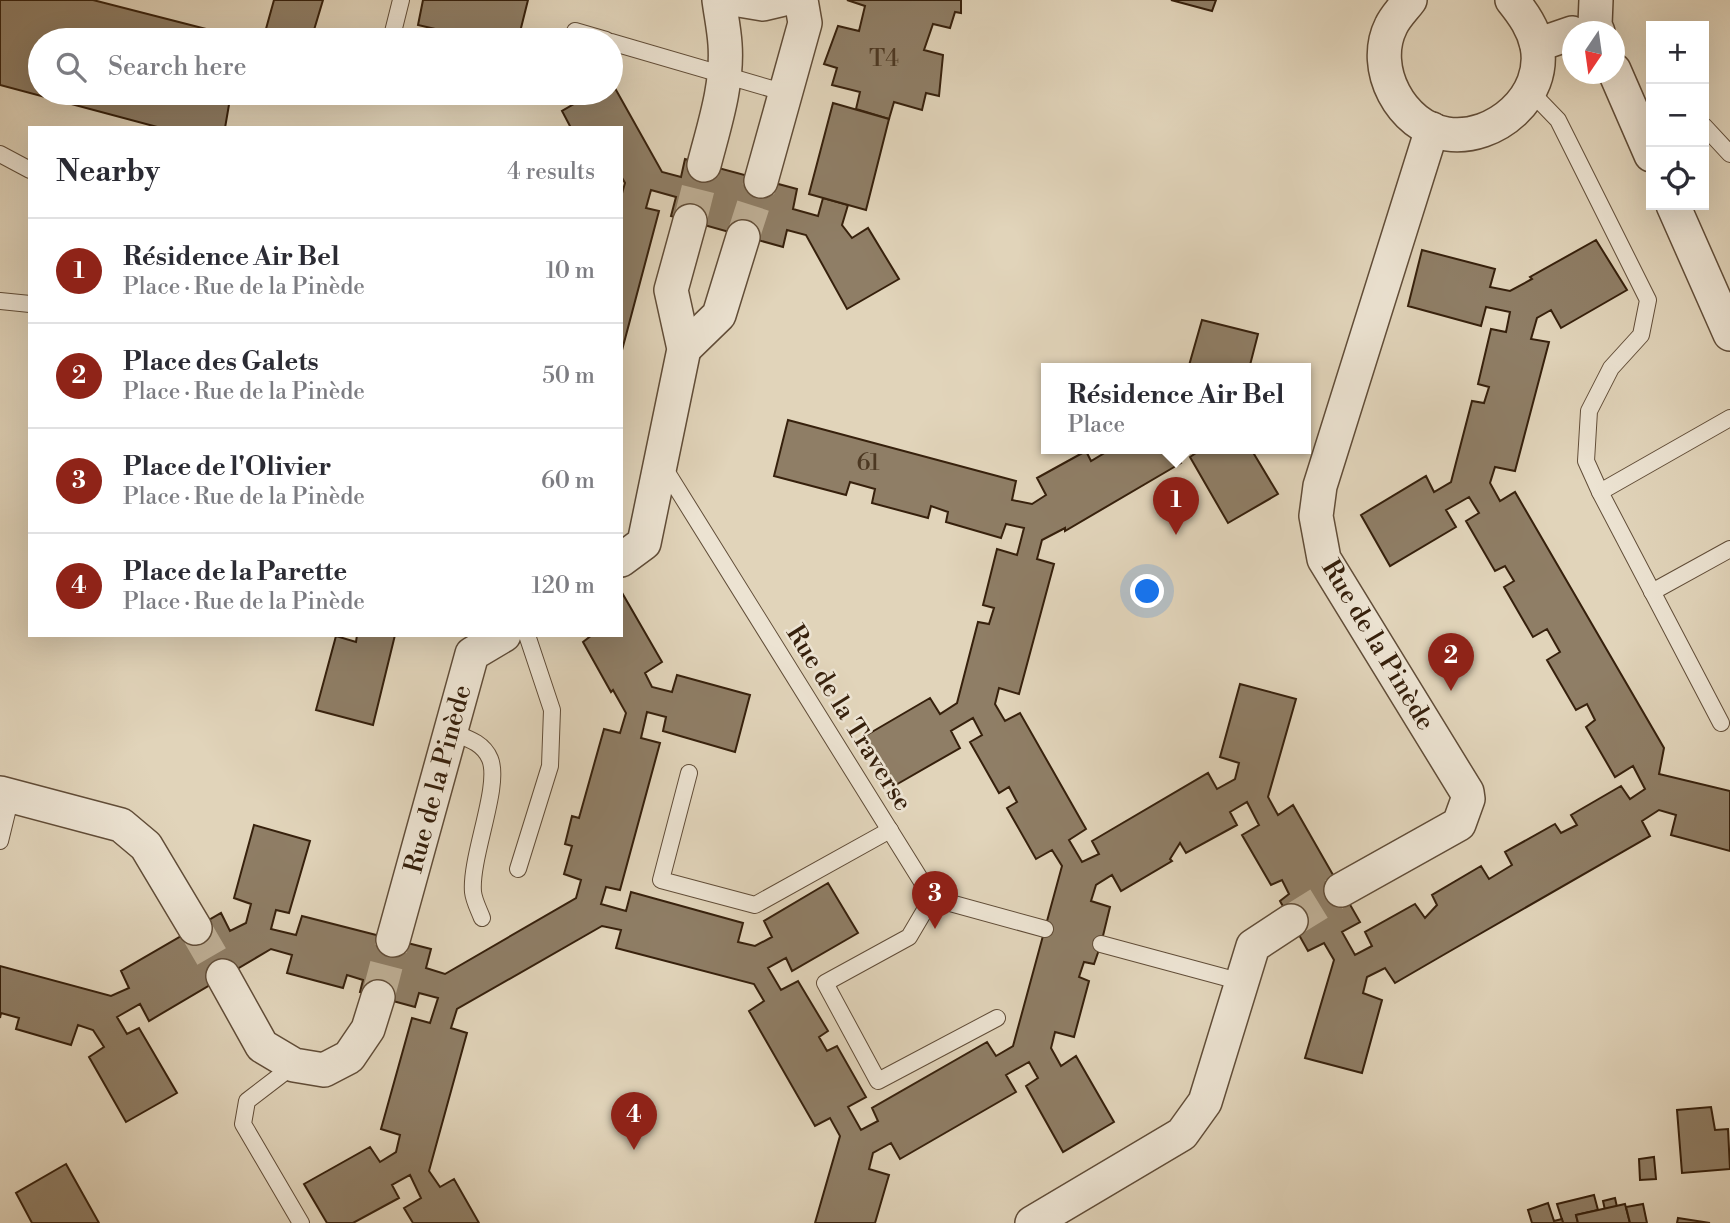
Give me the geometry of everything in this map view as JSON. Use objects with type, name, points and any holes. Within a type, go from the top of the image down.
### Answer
[{"type":"street","points":[[704,164],[721,97],[725,46],[719,0]]},
{"type":"street","points":[[739,0],[763,4],[780,0]]},
{"type":"street","points":[[761,181],[805,23],[801,0]]},
{"type":"street","points":[[1409,0],[1390,27],[1383,62],[1392,92],[1417,121],[1448,134],[1479,132],[1507,119],[1530,91],[1537,66],[1537,45],[1529,22],[1512,0]]},
{"type":"street","points":[[1537,45],[1562,34]]},
{"type":"street","points":[[1624,84],[1640,107],[1649,147]]},
{"type":"street","name":"Rue de la Pinède","points":[[1341,890],[1459,824],[1468,799],[1324,559],[1316,516],[1320,486],[1432,129]]},
{"type":"street","points":[[1675,210],[1730,334]]},
{"type":"street","points":[[623,559],[644,543],[662,464],[684,349],[671,290],[690,221]]},
{"type":"street","points":[[684,349],[719,315],[743,237]]},
{"type":"street","name":"Rue de la Pinède","points":[[393,940],[472,654],[501,637]]},
{"type":"street","points":[[5,794],[121,825],[146,846],[195,928]]},
{"type":"street","points":[[1032,1223],[1182,1134],[1205,1102],[1253,946],[1291,921]]},
{"type":"street","points":[[223,976],[262,1046],[294,1065],[324,1070],[349,1057],[368,1029],[378,997]]},
{"type":"lane","points":[[394,28],[401,0]]},
{"type":"lane","points":[[623,45],[786,93]]},
{"type":"lane","points":[[1530,91],[1558,120],[1648,300],[1641,335],[1611,368],[1589,411],[1586,461],[1721,723]]},
{"type":"lane","points":[[1709,131],[1730,154]]},
{"type":"lane","points":[[0,154],[28,169]]},
{"type":"lane","points":[[0,301],[28,304]]},
{"type":"lane","points":[[1600,492],[1730,418]]},
{"type":"lane","name":"Rue de la Traverse","points":[[662,464],[932,898]]},
{"type":"lane","points":[[1652,592],[1730,548]]},
{"type":"lane","points":[[518,869],[550,766],[552,710],[528,637]]},
{"type":"lane","points":[[451,732],[478,743],[490,759],[492,783],[473,876],[473,895],[482,918]]},
{"type":"lane","points":[[690,772],[661,880],[755,905],[890,830]]},
{"type":"lane","points":[[0,841],[5,794]]},
{"type":"lane","points":[[997,1018],[878,1082],[825,983],[909,937],[932,898],[1045,929]]},
{"type":"lane","points":[[1101,944],[1242,982]]},
{"type":"lane","points":[[294,1065],[247,1101],[243,1124],[301,1223]]},
{"type":"building","points":[[0,0],[93,0],[202,28],[28,28],[28,92],[0,85]]},
{"type":"building","points":[[274,0],[323,0],[315,28],[266,28]]},
{"type":"building","points":[[423,0],[528,0],[521,28],[431,28],[418,25]]},
{"type":"building","points":[[847,0],[961,0],[961,13],[955,12],[950,28],[933,24],[924,50],[943,55],[939,96],[926,93],[922,110],[894,102],[889,119],[856,109],[860,92],[832,85],[837,68],[824,64],[838,26],[859,31],[865,6]]},
{"type":"building","points":[[1171,0],[1216,0],[1212,11]]},
{"type":"building","points":[[623,102],[662,172],[681,177],[685,159],[797,189],[793,209],[818,216],[823,198],[848,205],[842,225],[852,238],[868,228],[899,279],[847,309],[806,235],[787,230],[783,247],[671,216],[676,197],[651,190],[646,208],[659,211],[623,346],[623,126],[570,126],[562,111],[572,105],[623,105]]},
{"type":"building","points":[[833,103],[889,119],[866,210],[809,194]]},
{"type":"building","points":[[75,105],[229,105],[225,126],[154,126]]},
{"type":"building","points":[[1596,240],[1627,290],[1561,328],[1551,310],[1537,318],[1531,339],[1549,342],[1515,471],[1495,467],[1490,483],[1500,501],[1515,492],[1664,748],[1659,774],[1730,791],[1730,851],[1671,835],[1676,815],[1659,810],[1642,821],[1650,836],[1395,983],[1385,968],[1367,977],[1363,993],[1382,1000],[1362,1073],[1305,1058],[1334,960],[1324,943],[1308,951],[1280,901],[1289,894],[1282,880],[1271,885],[1242,835],[1259,825],[1247,802],[1230,812],[1237,825],[1186,853],[1180,843],[1170,859],[1172,861],[1121,891],[1112,875],[1096,885],[1091,901],[1110,907],[1101,944],[1094,964],[1084,962],[1079,977],[1089,981],[1074,1037],[1055,1032],[1051,1048],[1061,1066],[1076,1056],[1114,1122],[1063,1152],[1026,1086],[1038,1078],[1029,1062],[1006,1075],[1016,1092],[900,1159],[891,1143],[873,1153],[869,1169],[889,1175],[875,1223],[815,1223],[840,1136],[830,1118],[815,1126],[749,1011],[764,1001],[754,984],[616,948],[621,930],[602,926],[457,1009],[451,1028],[467,1033],[429,1171],[440,1187],[454,1179],[479,1223],[413,1223],[404,1208],[421,1198],[410,1175],[392,1185],[399,1198],[353,1223],[327,1223],[304,1184],[370,1147],[380,1162],[396,1152],[400,1135],[381,1129],[412,1018],[430,1023],[438,998],[419,993],[415,1007],[360,992],[363,980],[347,975],[343,988],[287,973],[292,955],[271,949],[149,1021],[140,1004],[117,1017],[127,1034],[139,1028],[177,1093],[126,1122],[89,1057],[104,1047],[93,1030],[78,1025],[71,1045],[16,1029],[19,1018],[1,1013],[0,1018],[0,966],[111,996],[129,988],[121,971],[221,913],[230,931],[246,923],[251,904],[234,898],[254,825],[310,841],[289,913],[276,910],[271,929],[296,935],[302,916],[431,949],[426,968],[445,974],[576,898],[581,880],[564,874],[572,846],[565,844],[572,816],[579,818],[604,729],[620,733],[626,713],[583,642],[589,637],[623,637],[623,594],[662,662],[645,673],[652,687],[672,692],[677,675],[750,695],[735,752],[663,731],[666,717],[647,712],[641,738],[660,743],[620,890],[606,887],[601,904],[626,911],[631,892],[743,923],[738,942],[755,946],[772,937],[764,921],[828,883],[858,933],[792,971],[786,958],[768,968],[781,990],[798,981],[828,1031],[819,1037],[827,1051],[837,1046],[866,1097],[848,1107],[861,1130],[878,1121],[872,1108],[987,1042],[996,1056],[1013,1046],[1062,866],[1052,850],[1036,859],[1007,808],[1017,802],[1009,787],[999,793],[970,742],[982,735],[973,718],[951,731],[960,748],[894,786],[865,736],[930,698],[940,714],[957,703],[978,622],[989,624],[994,608],[983,605],[997,549],[1017,555],[1024,528],[1006,524],[1001,538],[946,522],[948,512],[931,506],[928,518],[872,503],[875,489],[850,482],[846,495],[774,476],[788,420],[1016,481],[1012,500],[1032,504],[1046,495],[1037,478],[1081,454],[1088,454],[1091,461],[1103,454],[1176,454],[1181,463],[1065,531],[1065,528],[1042,540],[1037,559],[1054,564],[1019,694],[999,688],[995,704],[1005,721],[1020,713],[1086,829],[1069,840],[1082,862],[1099,854],[1092,841],[1208,773],[1217,789],[1235,779],[1239,763],[1220,757],[1240,684],[1296,699],[1268,797],[1278,815],[1293,805],[1360,922],[1342,932],[1355,955],[1372,946],[1365,932],[1415,904],[1425,918],[1437,905],[1432,895],[1481,866],[1489,879],[1512,865],[1505,852],[1555,824],[1561,833],[1577,825],[1571,815],[1621,786],[1630,799],[1645,789],[1633,766],[1615,777],[1586,727],[1595,720],[1587,704],[1576,710],[1547,660],[1560,652],[1547,629],[1533,637],[1504,587],[1514,581],[1505,566],[1495,571],[1466,521],[1479,513],[1469,497],[1446,510],[1456,527],[1390,566],[1361,515],[1426,476],[1434,492],[1451,482],[1472,401],[1484,403],[1489,387],[1478,384],[1491,329],[1506,332],[1510,312],[1486,307],[1481,326],[1408,306],[1422,250],[1495,269],[1490,287],[1510,291],[1532,279],[1530,277]]},
{"type":"building","points":[[1202,320],[1258,334],[1251,363],[1190,363]]},
{"type":"building","points":[[1194,454],[1254,454],[1278,494],[1228,523],[1190,457]]},
{"type":"building","points":[[336,637],[356,642],[357,637],[395,637],[373,725],[316,710]]},
{"type":"building","points":[[1711,1107],[1715,1130],[1728,1129],[1730,1169],[1682,1173],[1677,1110]]},
{"type":"building","points":[[1654,1157],[1656,1179],[1640,1180],[1639,1159]]},
{"type":"building","points":[[66,1164],[99,1223],[32,1223],[16,1193]]},
{"type":"building","points":[[1594,1195],[1598,1210],[1576,1215],[1578,1223],[1563,1223],[1557,1204]]},
{"type":"building","points":[[1615,1198],[1617,1207],[1605,1210],[1603,1201]]},
{"type":"building","points":[[1548,1203],[1554,1221],[1562,1219],[1563,1223],[1532,1223],[1528,1210]]},
{"type":"building","points":[[1625,1204],[1630,1223],[1578,1223],[1576,1215]]},
{"type":"building","points":[[1643,1204],[1647,1223],[1630,1223],[1626,1207]]},
{"type":"building","points":[[1678,1218],[1710,1223],[1677,1223]]},
{"type":"tunnel","points":[[690,221],[704,165]]},
{"type":"tunnel","points":[[743,237],[761,181]]},
{"type":"tunnel","points":[[1291,921],[1341,890]]},
{"type":"tunnel","points":[[195,928],[223,976]]},
{"type":"tunnel","points":[[378,997],[393,940]]},
{"type":"place","name":"Résidence Air Bel","points":[[1176,535]]},
{"type":"place","name":"Place des Galets","points":[[1451,691]]},
{"type":"place","name":"Place de l'Olivier","points":[[935,929]]},
{"type":"place","name":"Place de la Parette","points":[[634,1150]]}]
